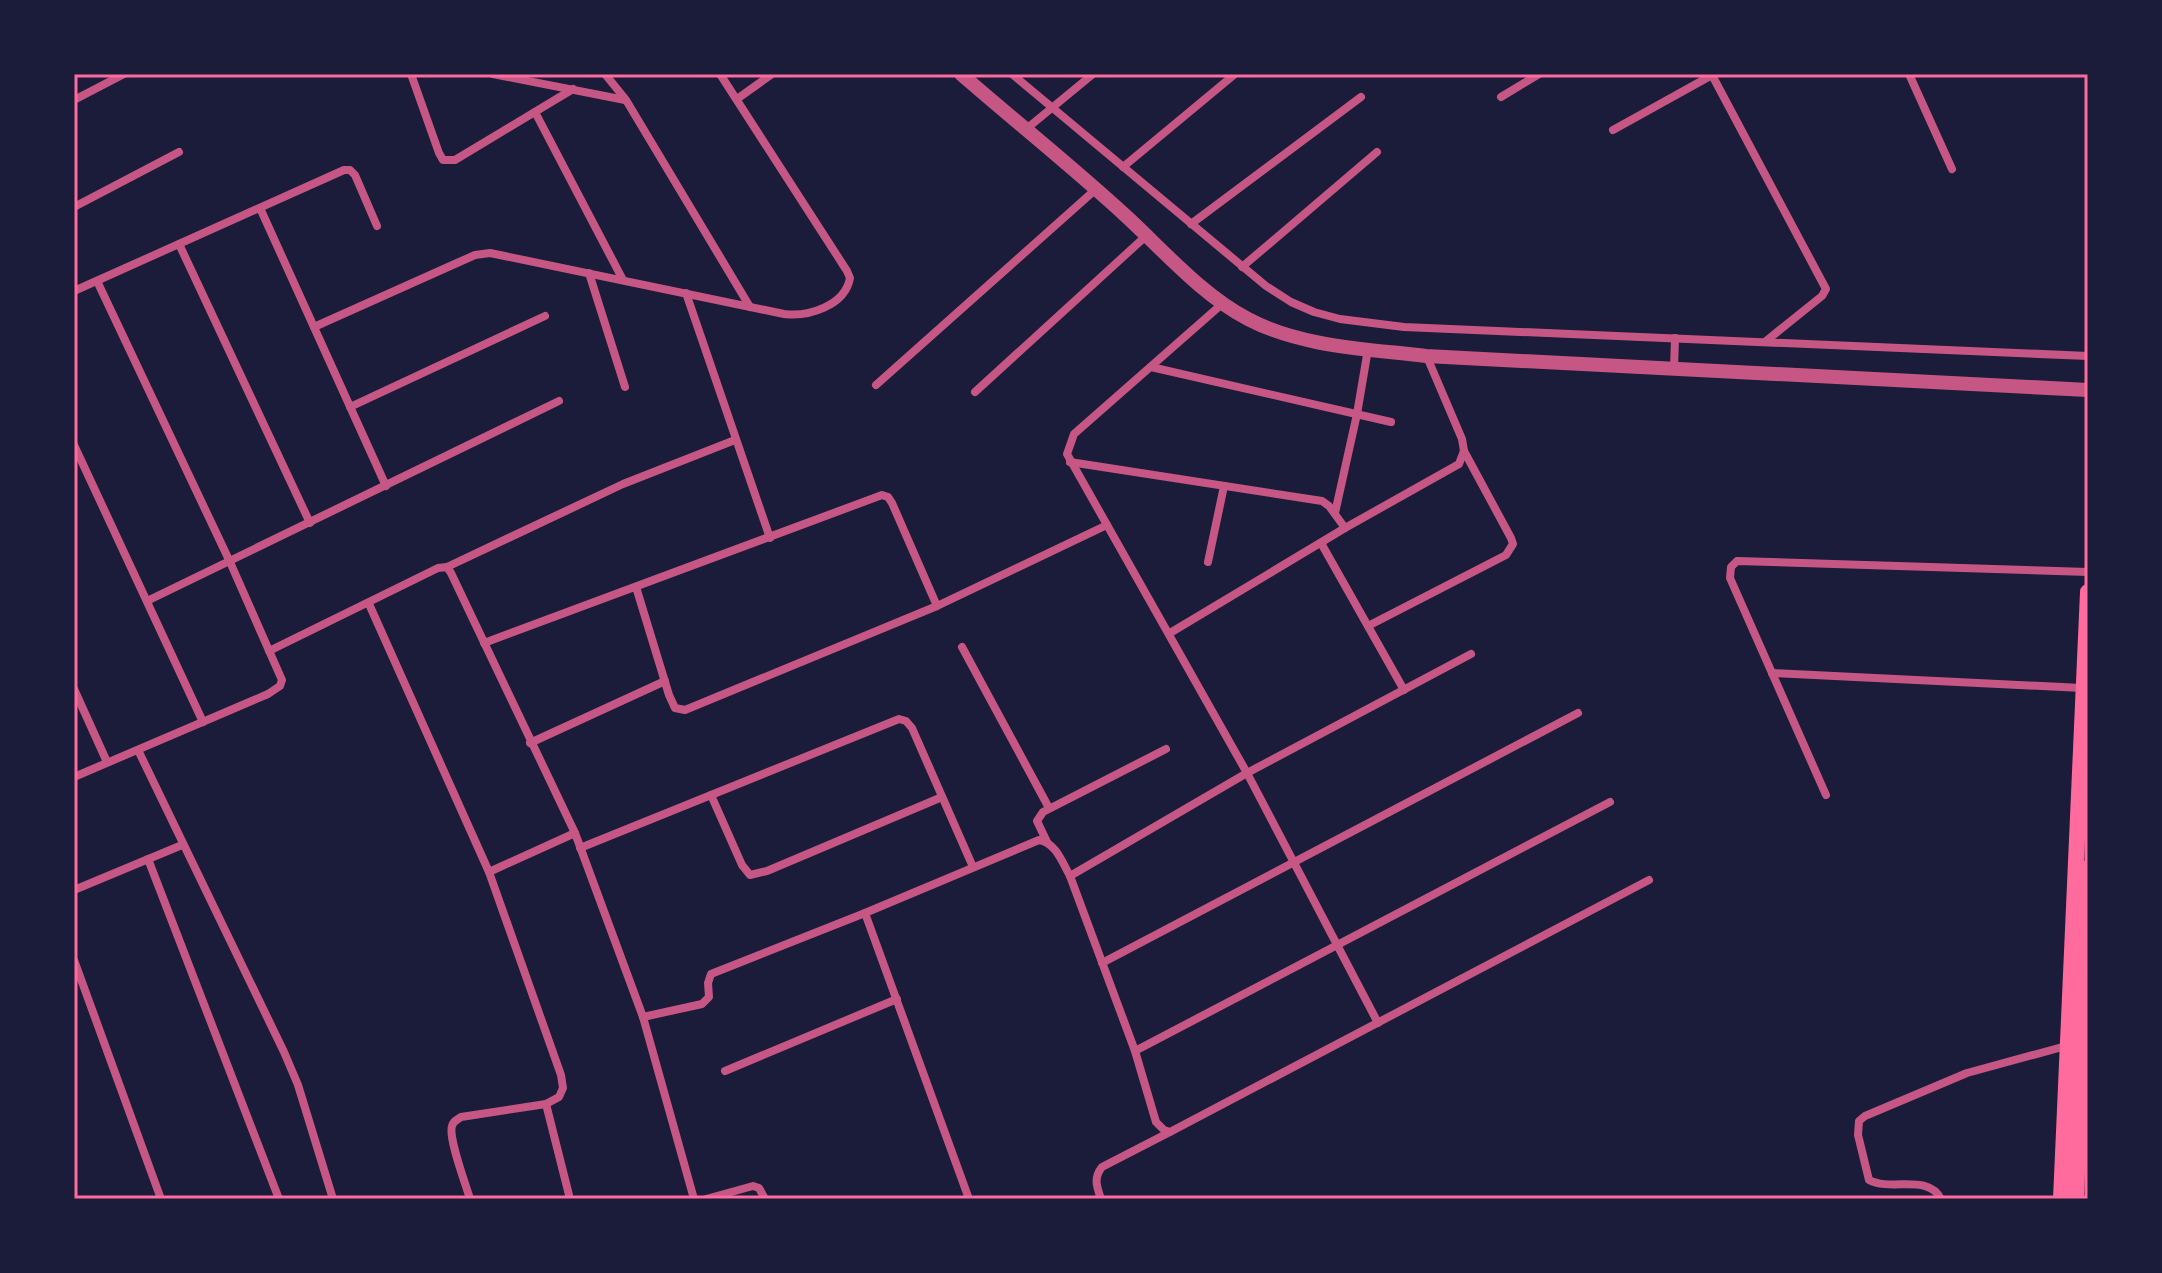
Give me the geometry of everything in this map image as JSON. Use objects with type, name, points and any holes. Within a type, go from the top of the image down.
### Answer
[{"type":"main road","points":[[2076,1199],[2082,688],[2088,592]]},
{"type":"main road","points":[[2061,1199],[2066,1046],[2079,1014],[2088,868]]},
{"type":"street","points":[[74,100],[124,74]]},
{"type":"street","points":[[411,74],[443,160],[455,160],[573,89]]},
{"type":"street","points":[[493,74],[626,100]]},
{"type":"street","points":[[605,74],[626,100],[750,307]]},
{"type":"street","points":[[314,327],[475,255],[490,253],[795,315],[820,310],[845,292],[850,278],[720,74]]},
{"type":"street","points":[[737,99],[772,74]]},
{"type":"street","points":[[961,74],[1028,128],[1222,304],[1250,321],[1283,333],[1331,345],[1426,356],[1674,366],[2088,390]]},
{"type":"street","points":[[1012,74],[1049,110],[1123,167],[1242,267],[1291,302],[1340,319],[1472,331],[2088,356]]},
{"type":"street","points":[[1028,128],[1093,74]]},
{"type":"street","points":[[1123,167],[1235,74]]},
{"type":"street","points":[[1501,97],[1539,74]]},
{"type":"street","points":[[1909,74],[1952,169]]},
{"type":"street","points":[[1613,130],[1713,75],[1826,289],[1822,296],[1764,342]]},
{"type":"street","points":[[1191,224],[1361,97]]},
{"type":"street","points":[[535,112],[623,280]]},
{"type":"street","points":[[74,207],[179,152]]},
{"type":"street","points":[[1242,267],[1377,152]]},
{"type":"street","points":[[74,291],[339,172],[350,170],[355,175],[377,226]]},
{"type":"street","points":[[876,385],[1095,190]]},
{"type":"street","points":[[260,208],[386,486]]},
{"type":"street","points":[[975,392],[1146,236]]},
{"type":"street","points":[[179,244],[310,523]]},
{"type":"street","points":[[589,273],[625,387]]},
{"type":"street","points":[[74,777],[268,694],[280,686],[282,680],[230,562],[97,281]]},
{"type":"street","points":[[686,293],[770,538]]},
{"type":"street","points":[[1222,304],[1074,434],[1067,454],[1247,773],[1378,1023]]},
{"type":"street","points":[[350,407],[545,316]]},
{"type":"street","points":[[1674,366],[1675,338]]},
{"type":"street","points":[[1335,513],[1368,349]]},
{"type":"street","points":[[1368,626],[1506,555],[1512,549],[1511,538],[1464,451],[1462,439],[1426,356]]},
{"type":"street","points":[[1151,367],[1391,422]]},
{"type":"street","points":[[147,601],[559,401]]},
{"type":"street","points":[[269,651],[438,568],[447,567],[623,484],[735,440]]},
{"type":"street","points":[[74,445],[203,722]]},
{"type":"street","points":[[1170,633],[1345,528],[1446,474],[1459,464],[1464,451]]},
{"type":"street","points":[[1070,462],[1322,501],[1345,528]]},
{"type":"street","points":[[1208,562],[1224,486]]},
{"type":"street","points":[[484,643],[882,495],[888,497],[937,606]]},
{"type":"street","points":[[636,587],[675,708],[685,710],[937,606],[1107,525]]},
{"type":"street","points":[[1321,543],[1404,690]]},
{"type":"street","points":[[1826,795],[1730,578],[1731,567],[1737,561],[2088,572]]},
{"type":"street","points":[[447,567],[575,833],[643,1017],[694,1199]]},
{"type":"street","points":[[369,604],[489,872],[561,1075],[563,1088],[559,1097],[546,1104],[461,1117],[454,1122],[451,1128],[453,1141],[470,1199]]},
{"type":"street","points":[[962,647],[1049,808]]},
{"type":"street","points":[[1070,876],[1247,773],[1471,654]]},
{"type":"street","points":[[1772,673],[2082,688]]},
{"type":"street","points":[[530,743],[665,681]]},
{"type":"street","points":[[74,689],[107,762]]},
{"type":"street","points":[[1102,963],[1578,713]]},
{"type":"street","points":[[580,848],[899,719],[912,728],[973,867]]},
{"type":"street","points":[[1166,749],[1049,808],[1038,816],[1037,821],[1070,876],[1135,1051],[1156,1122],[1170,1132]]},
{"type":"street","points":[[138,750],[289,1063],[333,1199]]},
{"type":"street","points":[[711,795],[742,865],[750,875],[767,871],[942,797]]},
{"type":"street","points":[[1135,1051],[1337,942],[1610,802]]},
{"type":"street","points":[[489,872],[575,833]]},
{"type":"street","points":[[643,1017],[702,1004],[709,997],[711,974],[865,913],[1030,842],[1047,842]]},
{"type":"street","points":[[74,890],[182,845]]},
{"type":"street","points":[[148,859],[279,1199]]},
{"type":"street","points":[[1101,1199],[1096,1180],[1102,1167],[1649,880]]},
{"type":"street","points":[[865,913],[969,1199]]},
{"type":"street","points":[[74,960],[161,1199]]},
{"type":"street","points":[[725,1071],[897,999]]},
{"type":"street","points":[[1941,1199],[1938,1193],[1924,1184],[1886,1185],[1869,1180],[1858,1135],[1859,1121],[1967,1073],[2066,1046]]},
{"type":"street","points":[[546,1104],[570,1199]]},
{"type":"street","points":[[706,1199],[753,1186],[759,1188],[765,1199]]}]
